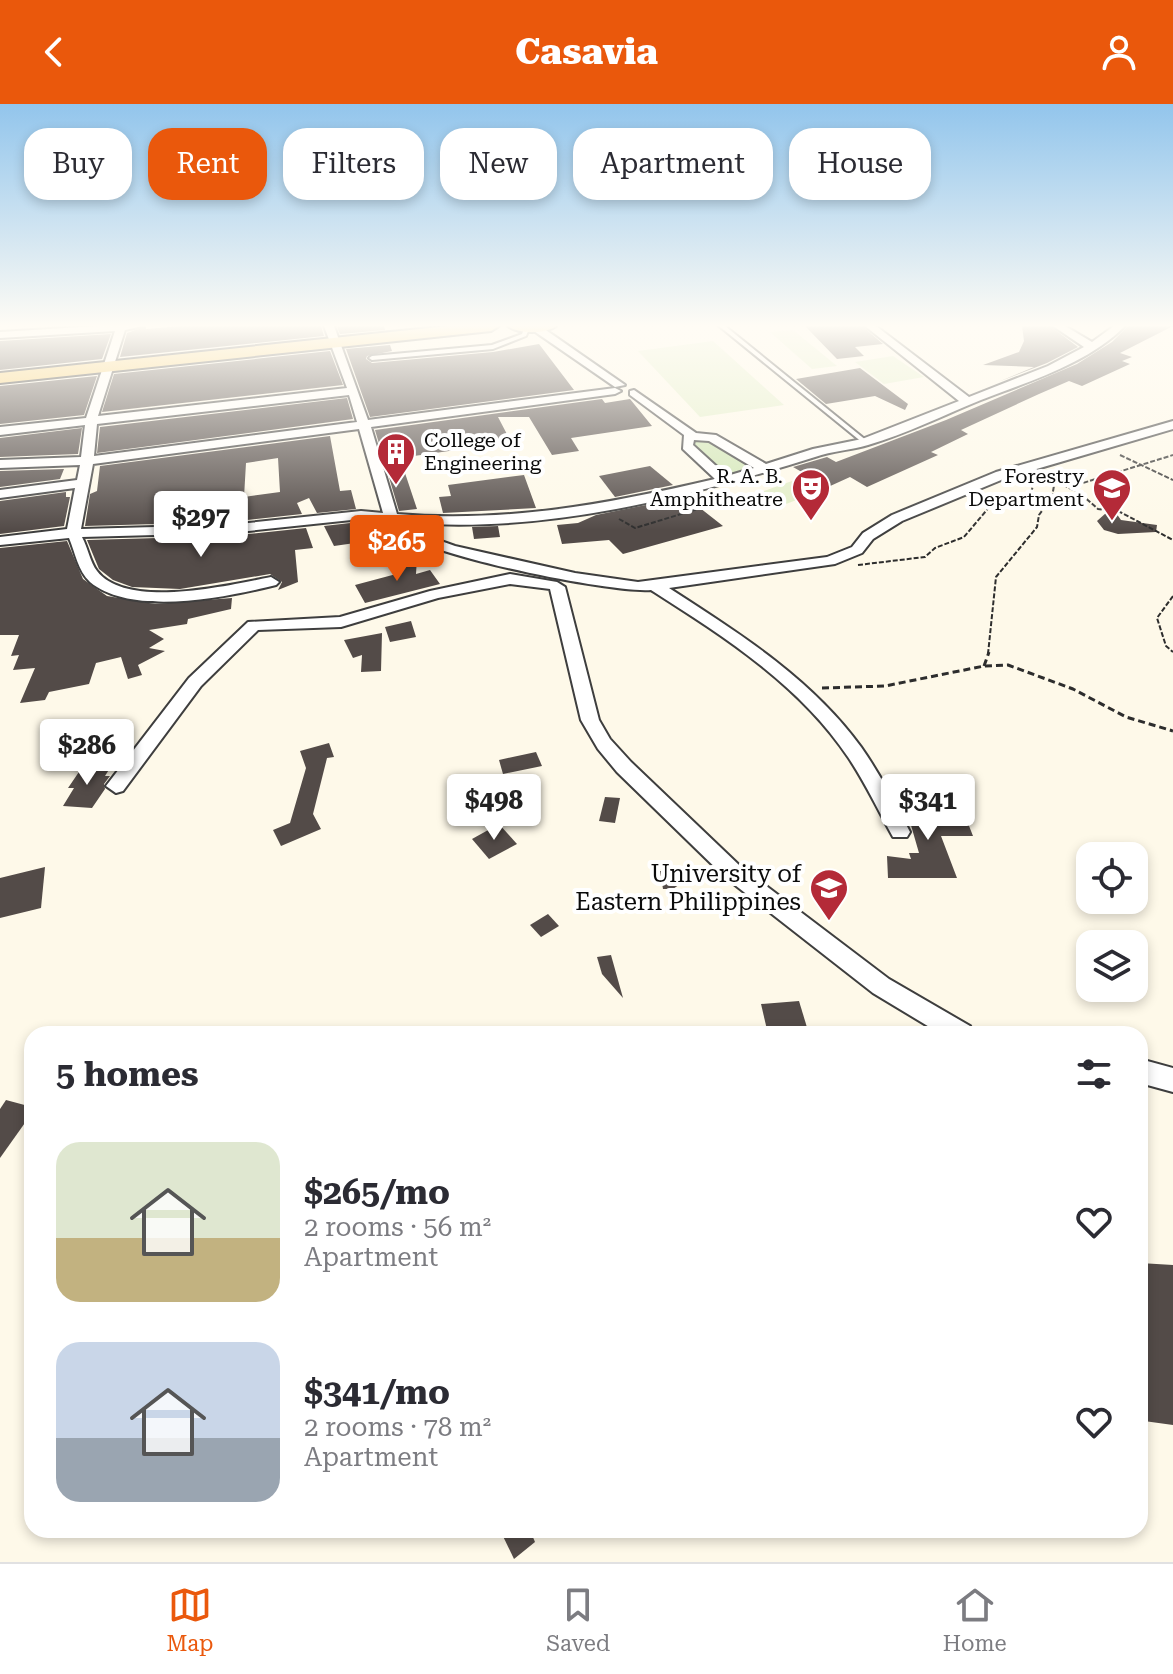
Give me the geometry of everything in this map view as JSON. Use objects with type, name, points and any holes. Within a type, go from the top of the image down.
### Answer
[{"type":"street","points":[[98,394],[91,421],[73,533],[80,543],[84,564],[96,579],[131,593],[151,596],[214,593],[271,582]]},
{"type":"street","points":[[0,431],[327,394]]},
{"type":"street","points":[[355,394],[393,525],[405,533],[451,549],[566,582]]},
{"type":"street","points":[[0,464],[87,461],[586,394]]},
{"type":"street","points":[[631,394],[667,422],[676,424],[693,436],[712,438],[766,469]]},
{"type":"street","points":[[958,394],[968,402]]},
{"type":"street","points":[[0,541],[73,533],[229,529],[361,515],[477,521],[602,509],[724,481],[817,452],[865,442],[988,394]]},
{"type":"street","points":[[116,786],[195,682],[254,625],[341,622],[435,594],[510,579],[653,585],[836,558],[857,550],[868,536],[897,518],[1001,475],[1173,425]]},
{"type":"street","points":[[693,436],[688,438],[687,446],[724,481]]},
{"type":"street","points":[[0,494],[82,483]]},
{"type":"street","points":[[566,582],[590,720],[604,744],[733,872],[881,986],[948,1026]]},
{"type":"street","points":[[653,585],[737,638],[802,690],[838,728],[862,760],[880,788],[900,832]]},
{"type":"street","points":[[1148,1073],[1173,1080]]},
{"type":"lane","points":[[806,394],[865,442]]},
{"type":"path","points":[[1099,446],[1173,480]]},
{"type":"path","points":[[1070,487],[1173,455]]},
{"type":"path","points":[[836,558],[852,566],[925,557],[935,548],[964,537],[991,505],[1031,493],[1038,472],[1070,487],[1098,509],[1110,508],[1131,515],[1145,529],[1173,540]]},
{"type":"path","points":[[984,666],[991,646],[990,615],[996,577],[1037,527],[1039,515],[1052,497],[1055,480]]},
{"type":"path","points":[[602,509],[635,528],[701,508]]},
{"type":"path","points":[[1173,596],[1157,618],[1166,646],[1173,652]]},
{"type":"path","points":[[802,690],[885,686],[984,666],[1008,665],[1034,672],[1126,717],[1173,731]]},
{"type":"green space","points":[[678,394],[772,394],[784,405],[700,417]]},
{"type":"green space","points":[[691,439],[707,439],[759,466],[734,477],[725,475],[688,443]]},
{"type":"green space","points":[[792,481],[812,494],[773,509],[753,495]]},
{"type":"building","points":[[0,394],[91,394],[84,415],[0,424]]},
{"type":"building","points":[[108,394],[262,394],[102,412]]},
{"type":"building","points":[[362,394],[543,394],[370,417]]},
{"type":"building","points":[[814,394],[895,394],[908,404],[905,410],[875,396],[826,404]]},
{"type":"building","points":[[1007,394],[1040,394],[961,430],[968,434],[931,452],[938,455],[867,487],[850,477],[828,487],[793,467],[827,457],[836,462]]},
{"type":"building","points":[[347,398],[353,419],[97,453],[100,427]]},
{"type":"building","points":[[602,399],[605,403],[630,399],[652,426],[571,438],[579,451],[552,455],[529,417],[498,417],[511,442],[400,458],[417,509],[399,511],[375,430]]},
{"type":"building","points":[[82,428],[78,454],[0,457],[0,438]]},
{"type":"building","points":[[330,436],[340,491],[351,490],[356,509],[317,513],[309,498],[297,503],[302,514],[229,522],[85,526],[90,494],[97,491],[100,466]],"holes":[[[278,458],[280,492],[244,497],[246,463]]]},
{"type":"building","points":[[650,466],[673,485],[615,497],[599,476]]},
{"type":"building","points":[[64,469],[60,479],[0,487],[0,471]]},
{"type":"building","points":[[524,475],[536,508],[443,513],[439,497],[451,496],[448,485]]},
{"type":"building","points":[[66,492],[66,497],[70,497],[64,526],[0,534],[0,501]]},
{"type":"building","points":[[686,497],[723,526],[623,554],[609,540],[562,544],[557,525],[578,523],[596,515]]},
{"type":"building","points":[[1106,513],[1116,513],[1121,520],[1157,525],[1156,532],[1118,534],[1104,530],[1097,521]]},
{"type":"building","points":[[359,522],[365,526],[380,524],[383,539],[334,546],[324,526]]},
{"type":"building","points":[[498,526],[500,537],[474,539],[472,527]]},
{"type":"building","points":[[306,528],[313,548],[295,550],[298,582],[278,590],[282,582],[270,574],[180,589],[132,587],[113,580],[99,569],[87,540],[229,536]]},
{"type":"building","points":[[67,541],[83,579],[107,596],[155,604],[232,598],[231,609],[188,619],[187,624],[149,630],[164,639],[149,648],[165,651],[138,665],[142,675],[128,679],[121,657],[96,663],[89,684],[49,692],[45,700],[20,703],[35,668],[13,670],[19,655],[11,656],[19,635],[0,635],[0,548]]},
{"type":"building","points":[[417,558],[416,574],[430,570],[440,584],[365,603],[355,585],[400,573],[401,559]]},
{"type":"building","points":[[411,621],[416,637],[390,642],[385,627]]},
{"type":"building","points":[[382,633],[381,671],[361,672],[362,655],[353,658],[344,640]]},
{"type":"building","points":[[329,743],[334,757],[327,758],[313,814],[321,829],[281,846],[273,830],[290,823],[306,768],[300,751]]},
{"type":"building","points":[[536,752],[542,766],[503,774],[499,760]]},
{"type":"building","points":[[83,766],[110,768],[105,776],[110,776],[104,784],[105,789],[92,808],[63,806],[74,788],[68,788]]},
{"type":"building","points":[[902,794],[925,794],[931,813],[964,813],[973,836],[941,836],[957,878],[888,878],[887,856],[911,859],[909,853],[919,853]]},
{"type":"building","points":[[605,797],[620,798],[615,823],[599,821]]},
{"type":"building","points":[[499,824],[517,844],[489,859],[472,839]]},
{"type":"building","points":[[45,867],[41,908],[0,918],[0,878]]},
{"type":"building","points":[[682,870],[686,880],[673,889],[663,889],[660,871]]},
{"type":"building","points":[[548,914],[559,926],[541,937],[530,925]]},
{"type":"building","points":[[611,955],[623,998],[602,974],[597,957]]},
{"type":"building","points":[[799,1001],[807,1026],[766,1026],[761,1004]]},
{"type":"building","points":[[6,1100],[24,1105],[24,1124],[0,1158],[0,1109]]},
{"type":"building","points":[[1148,1263],[1173,1265],[1173,1425],[1148,1422]]},
{"type":"building","points":[[504,1538],[533,1538],[535,1542],[514,1559]]},
{"type":"place","name":"College of Engineering","points":[[396,486]]},
{"type":"place","name":"R. A. B. Amphitheatre","points":[[811,522]]},
{"type":"place","name":"Forestry Department","points":[[1112,522]]},
{"type":"place","name":"University of Eastern Philippines","points":[[829,922]]}]
